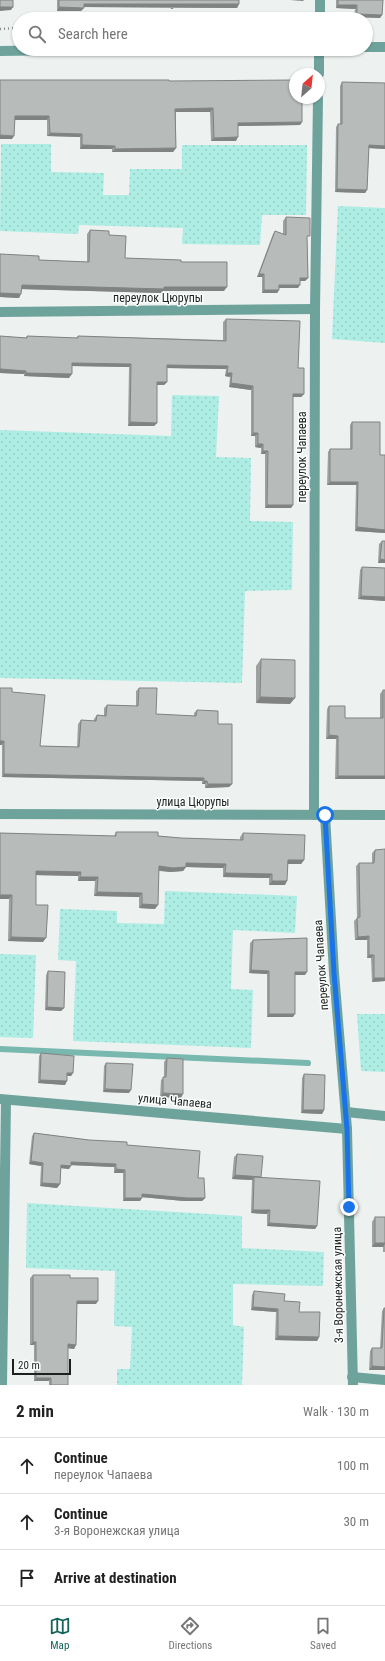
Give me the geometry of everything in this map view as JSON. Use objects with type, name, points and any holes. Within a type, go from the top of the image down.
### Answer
[{"type":"street","points":[[320,0],[320,12]]},
{"type":"street","points":[[373,47],[385,47]]},
{"type":"street","points":[[0,50],[12,50]]},
{"type":"street","points":[[319,56],[319,68]]},
{"type":"street","name":"переулок Чапаева","points":[[314,815],[315,309],[318,104]]},
{"type":"street","name":"переулок Цюрупы","points":[[0,312],[315,309]]},
{"type":"street","name":"улица Цюрупы","points":[[0,814],[385,815]]},
{"type":"street","name":"переулок Чапаева","points":[[325,815],[334,973],[346,1112]]},
{"type":"street","points":[[2,1385],[3,1100]]},
{"type":"street","name":"улица Чапаева","points":[[3,1100],[347,1129]]},
{"type":"street","points":[[346,1112],[385,1116]]},
{"type":"street","name":"3-я Воронежская улица","points":[[346,1112],[353,1381]]},
{"type":"street","points":[[353,1381],[385,1380]]},
{"type":"path","points":[[172,0],[172,12]]},
{"type":"path","points":[[0,29],[12,28]]},
{"type":"shaded area","points":[[1,144],[51,144],[51,172],[104,173],[103,195],[129,195],[130,169],[182,169],[182,145],[307,145],[306,215],[262,215],[260,245],[182,244],[183,228],[79,225],[78,234],[0,231]]},
{"type":"shaded area","points":[[338,206],[385,208],[385,343],[332,339]]},
{"type":"shaded area","points":[[172,395],[219,396],[216,457],[251,458],[250,521],[293,522],[292,590],[245,591],[242,683],[0,678],[0,430],[171,436]]},
{"type":"shaded area","points":[[165,891],[297,896],[295,933],[233,930],[231,989],[253,990],[251,1048],[73,1041],[76,961],[58,960],[60,909],[117,911],[117,923],[164,924]]},
{"type":"shaded area","points":[[0,954],[36,955],[33,1038],[0,1037]]},
{"type":"shaded area","points":[[357,1014],[385,1014],[385,1072],[361,1071]]},
{"type":"shaded area","points":[[27,1203],[242,1216],[242,1248],[324,1252],[323,1286],[233,1284],[233,1325],[244,1327],[242,1385],[117,1385],[117,1369],[130,1369],[132,1327],[114,1326],[115,1271],[26,1268]]},
{"type":"building","points":[[0,0],[13,0],[13,7],[0,7]]},
{"type":"building","points":[[59,0],[239,0],[239,4],[84,4],[84,8],[59,7]]},
{"type":"building","points":[[338,0],[383,0],[382,15],[373,15],[373,12],[357,12],[357,5],[338,5]]},
{"type":"building","points":[[0,80],[289,80],[289,104],[302,104],[302,122],[238,123],[238,137],[214,138],[213,108],[175,109],[176,148],[115,149],[115,146],[82,145],[82,134],[50,133],[49,116],[15,116],[14,136],[0,135]]},
{"type":"building","points":[[342,82],[385,83],[385,146],[369,145],[367,190],[337,189],[338,124],[342,124]]},
{"type":"building","points":[[286,217],[310,218],[310,236],[307,236],[308,278],[300,278],[300,285],[279,285],[279,290],[264,290],[264,274],[259,274],[275,231],[286,235]]},
{"type":"building","points":[[90,230],[109,231],[109,235],[126,236],[125,258],[181,260],[181,262],[227,262],[227,287],[164,287],[164,289],[22,285],[21,294],[0,293],[0,254],[39,256],[39,260],[89,262]]},
{"type":"building","points":[[226,319],[300,321],[298,368],[304,368],[304,394],[293,394],[293,505],[267,505],[268,451],[263,451],[263,444],[258,444],[258,433],[253,433],[253,386],[231,383],[232,373],[227,373],[228,366],[167,365],[167,382],[157,382],[157,423],[130,422],[131,364],[72,363],[72,374],[26,373],[26,371],[0,369],[0,336],[27,338],[27,336],[78,338],[78,336],[226,341]]},
{"type":"building","points":[[352,422],[380,422],[380,455],[385,455],[385,530],[357,527],[358,482],[330,482],[330,449],[352,449]]},
{"type":"building","points":[[382,541],[385,541],[385,560],[380,559]]},
{"type":"building","points":[[362,567],[385,568],[385,597],[361,596]]},
{"type":"building","points":[[261,659],[295,660],[295,698],[260,697]]},
{"type":"building","points":[[0,688],[12,688],[12,692],[45,695],[40,746],[79,747],[81,720],[96,721],[97,715],[106,716],[107,705],[138,706],[139,688],[157,688],[156,714],[196,716],[197,710],[218,711],[218,724],[232,724],[232,784],[208,784],[207,781],[204,781],[204,778],[4,774],[4,741],[0,741]]},
{"type":"building","points":[[383,690],[385,690],[385,776],[338,776],[338,736],[329,735],[329,706],[345,706],[345,718],[383,718]]},
{"type":"building","points":[[116,832],[158,832],[158,836],[243,840],[243,833],[305,835],[304,860],[288,860],[287,881],[272,881],[272,874],[225,873],[226,864],[186,863],[186,867],[173,868],[159,866],[158,905],[142,904],[142,893],[97,892],[98,877],[80,877],[81,872],[36,871],[36,905],[48,905],[46,938],[11,937],[12,895],[0,895],[0,833],[116,836]]},
{"type":"building","points":[[385,849],[385,978],[374,978],[374,955],[369,955],[369,936],[358,937],[357,918],[360,917],[359,863],[374,863],[375,850]]},
{"type":"building","points":[[307,938],[307,972],[295,972],[295,1014],[269,1014],[269,971],[251,970],[253,940]]},
{"type":"building","points":[[48,971],[65,972],[64,1008],[47,1007]]},
{"type":"building","points":[[41,1053],[74,1056],[73,1073],[67,1073],[67,1081],[40,1080]]},
{"type":"building","points":[[167,1058],[183,1059],[183,1094],[163,1093],[163,1077],[166,1077]]},
{"type":"building","points":[[106,1063],[133,1064],[131,1090],[105,1089]]},
{"type":"building","points":[[304,1074],[325,1075],[324,1110],[303,1110]]},
{"type":"building","points":[[34,1133],[89,1140],[127,1142],[127,1145],[200,1151],[198,1178],[204,1178],[205,1198],[142,1194],[142,1198],[125,1198],[125,1170],[116,1169],[116,1164],[71,1162],[71,1166],[61,1165],[60,1184],[42,1183],[43,1163],[31,1161]]},
{"type":"building","points":[[237,1154],[263,1156],[261,1177],[235,1175]]},
{"type":"building","points":[[254,1177],[320,1181],[317,1226],[269,1223],[270,1210],[253,1210]]},
{"type":"building","points":[[375,1217],[385,1217],[385,1243],[375,1243]]},
{"type":"building","points":[[33,1275],[70,1275],[70,1278],[98,1278],[98,1301],[77,1301],[76,1345],[68,1344],[68,1385],[51,1385],[51,1378],[36,1378],[36,1342],[33,1342]]},
{"type":"building","points":[[254,1291],[285,1294],[284,1301],[300,1302],[299,1312],[320,1312],[319,1337],[278,1336],[278,1309],[253,1307]]},
{"type":"building","points":[[384,1308],[385,1367],[372,1366],[372,1348],[382,1348]]},
{"type":"waterway","points":[[0,1049],[308,1063]]},
{"type":"route","points":[[325,815],[334,973],[347,1129],[349,1207]]}]
